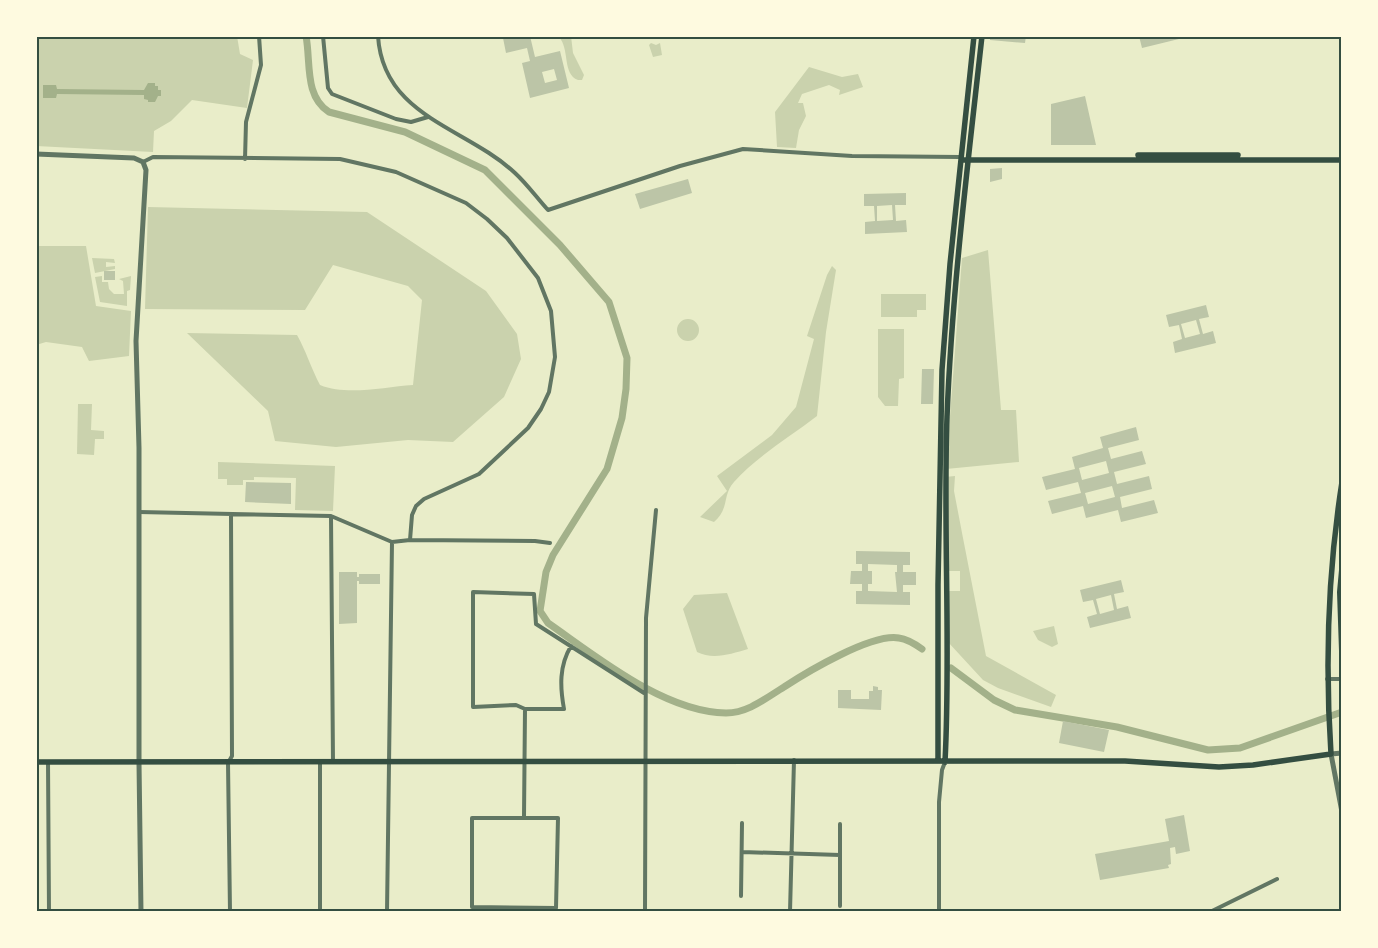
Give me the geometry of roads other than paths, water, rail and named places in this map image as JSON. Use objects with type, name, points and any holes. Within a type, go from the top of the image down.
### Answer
[{"type":"highway","points":[[1342,570],[1340,592],[1342,651]]},
{"type":"main road","points":[[938,762],[946,323],[960,158],[974,36]]},
{"type":"main road","points":[[945,762],[943,475],[957,265],[982,36]]},
{"type":"main road","points":[[960,158],[1187,154],[1342,158]]},
{"type":"main road","points":[[950,264],[957,265]]},
{"type":"main road","points":[[946,323],[953,325]]},
{"type":"main road","points":[[36,762],[1125,761],[1219,767],[1253,765],[1331,754],[1327,679],[1330,591],[1342,482]]},
{"type":"street","points":[[245,159],[246,122],[261,65],[259,36]]},
{"type":"street","points":[[323,36],[328,88],[332,94],[396,119],[410,122],[428,117]]},
{"type":"street","points":[[378,36],[379,49],[392,80],[407,100],[428,117],[515,172],[548,210],[690,164],[743,149],[764,149],[806,154],[960,158]]},
{"type":"street","points":[[36,154],[134,158],[143,162],[146,170],[136,341],[140,512],[139,763],[141,912]]},
{"type":"street","points":[[143,162],[153,157],[340,159],[396,172],[445,192],[480,213],[508,238],[538,278],[547,295],[551,311],[555,357],[550,392],[528,428],[479,474],[424,499],[416,506],[412,515],[410,540]]},
{"type":"street","points":[[644,912],[646,618],[656,510]]},
{"type":"street","points":[[140,512],[331,516],[392,542],[410,540],[535,541],[550,543]]},
{"type":"street","points":[[230,912],[228,763],[232,756],[231,514]]},
{"type":"street","points":[[331,516],[333,762]]},
{"type":"street","points":[[387,912],[391,761],[392,542]]},
{"type":"street","points":[[571,646],[564,658],[561,679],[564,709],[525,709],[516,704],[473,707],[473,592],[534,594],[536,624],[571,646],[644,693]]},
{"type":"street","points":[[1327,679],[1342,679]]},
{"type":"street","points":[[524,818],[525,709]]},
{"type":"street","points":[[1342,753],[1331,754],[1342,812]]},
{"type":"street","points":[[790,912],[794,760]]},
{"type":"street","points":[[48,762],[49,912]]},
{"type":"street","points":[[320,762],[320,912]]},
{"type":"street","points":[[938,762],[942,770]]},
{"type":"street","points":[[939,912],[939,802],[942,770],[945,762]]},
{"type":"street","points":[[474,817],[556,818],[559,820],[558,906],[554,908],[523,910],[472,907],[471,820],[474,817]]},
{"type":"street","points":[[741,896],[742,823]]},
{"type":"street","points":[[840,824],[840,906]]},
{"type":"street","points":[[742,852],[840,855]]},
{"type":"street","points":[[1210,912],[1277,879]]},
{"type":"waterway","points":[[306,36],[312,88],[321,105],[329,112],[405,132],[485,170],[560,245],[609,302],[627,358],[626,389],[622,418],[607,469],[553,555],[546,572],[540,611],[548,623],[610,666],[655,693],[703,710],[726,713],[749,708],[823,664],[873,641],[899,638],[905,639],[922,649]]},
{"type":"waterway","points":[[951,668],[994,700],[1015,710],[1117,727],[1208,750],[1240,748],[1342,712]]}]
